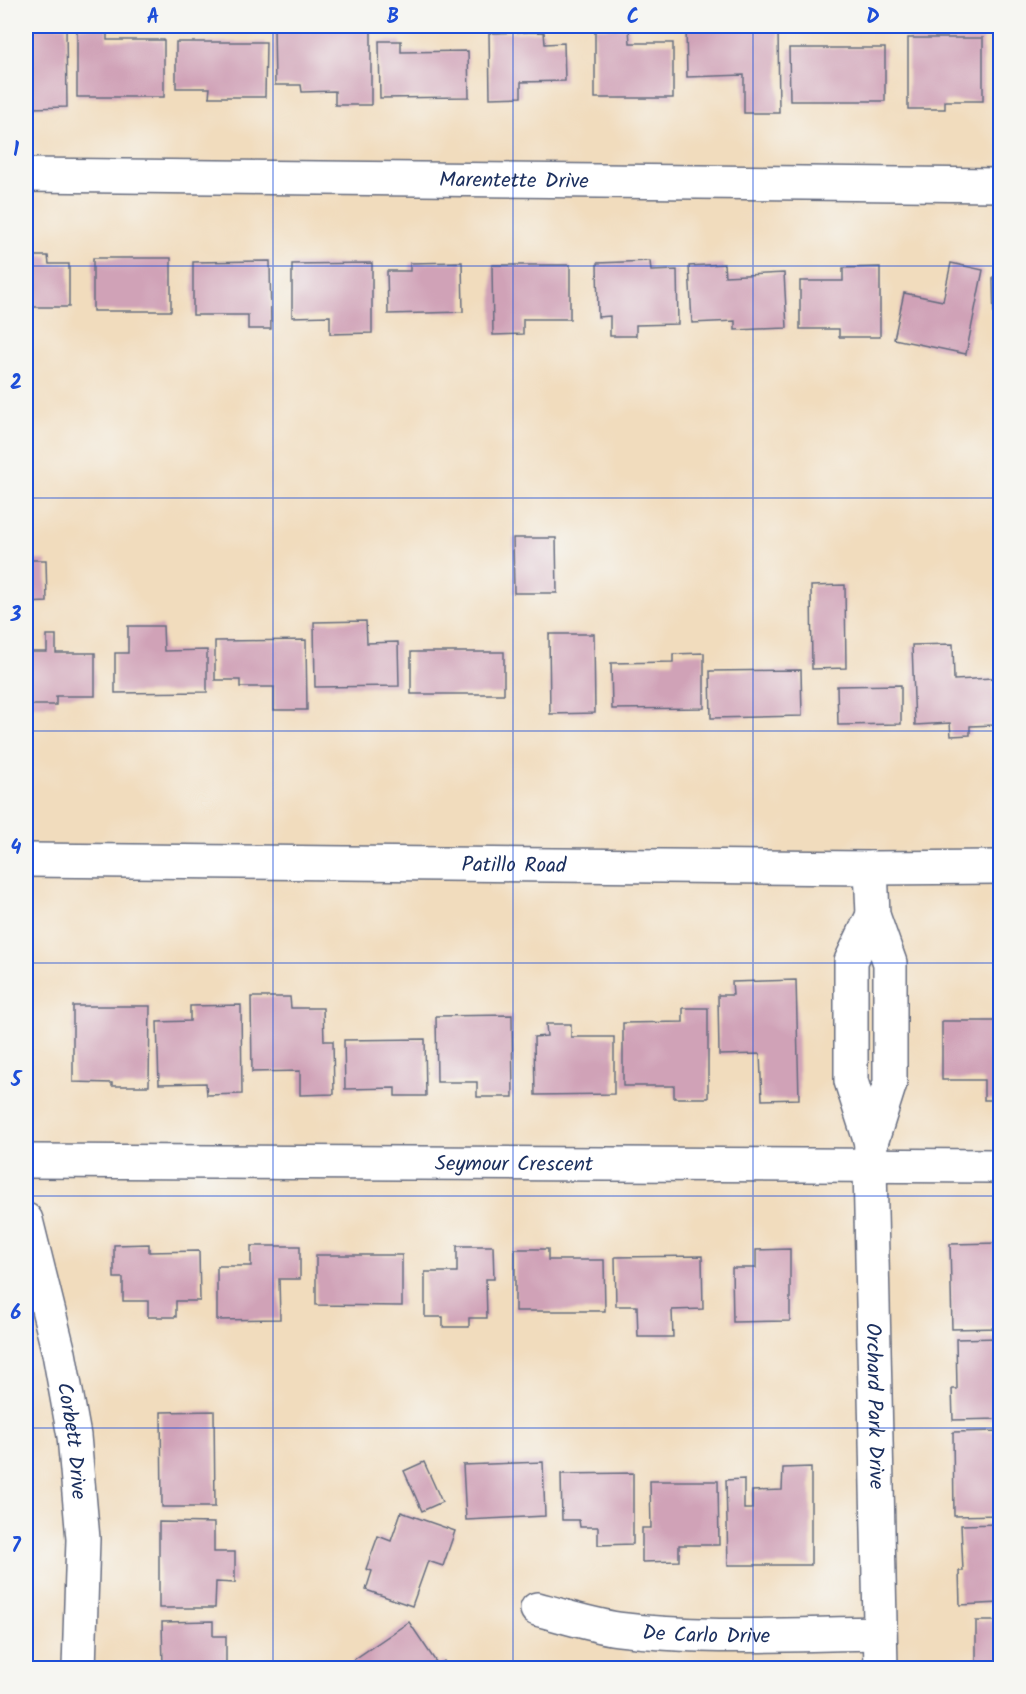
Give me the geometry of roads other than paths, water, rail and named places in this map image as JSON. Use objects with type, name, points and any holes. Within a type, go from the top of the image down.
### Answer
[{"type":"street","name":"Marentette Drive","points":[[26,175],[1000,185]]},
{"type":"street","name":"Patillo Road","points":[[26,860],[871,868],[1000,867]]},
{"type":"street","name":"Orchard Park Drive","points":[[871,868],[873,915],[851,961],[851,1081],[871,1155],[881,1668]]},
{"type":"street","name":"Seymour Crescent","points":[[26,1161],[871,1155],[1000,1166]]},
{"type":"street","name":"Corbett Drive","points":[[26,1220],[59,1353],[74,1436],[83,1539],[79,1668]]},
{"type":"street","name":"De Carlo Drive","points":[[537,1609],[616,1629],[685,1634],[730,1636],[880,1633]]}]
